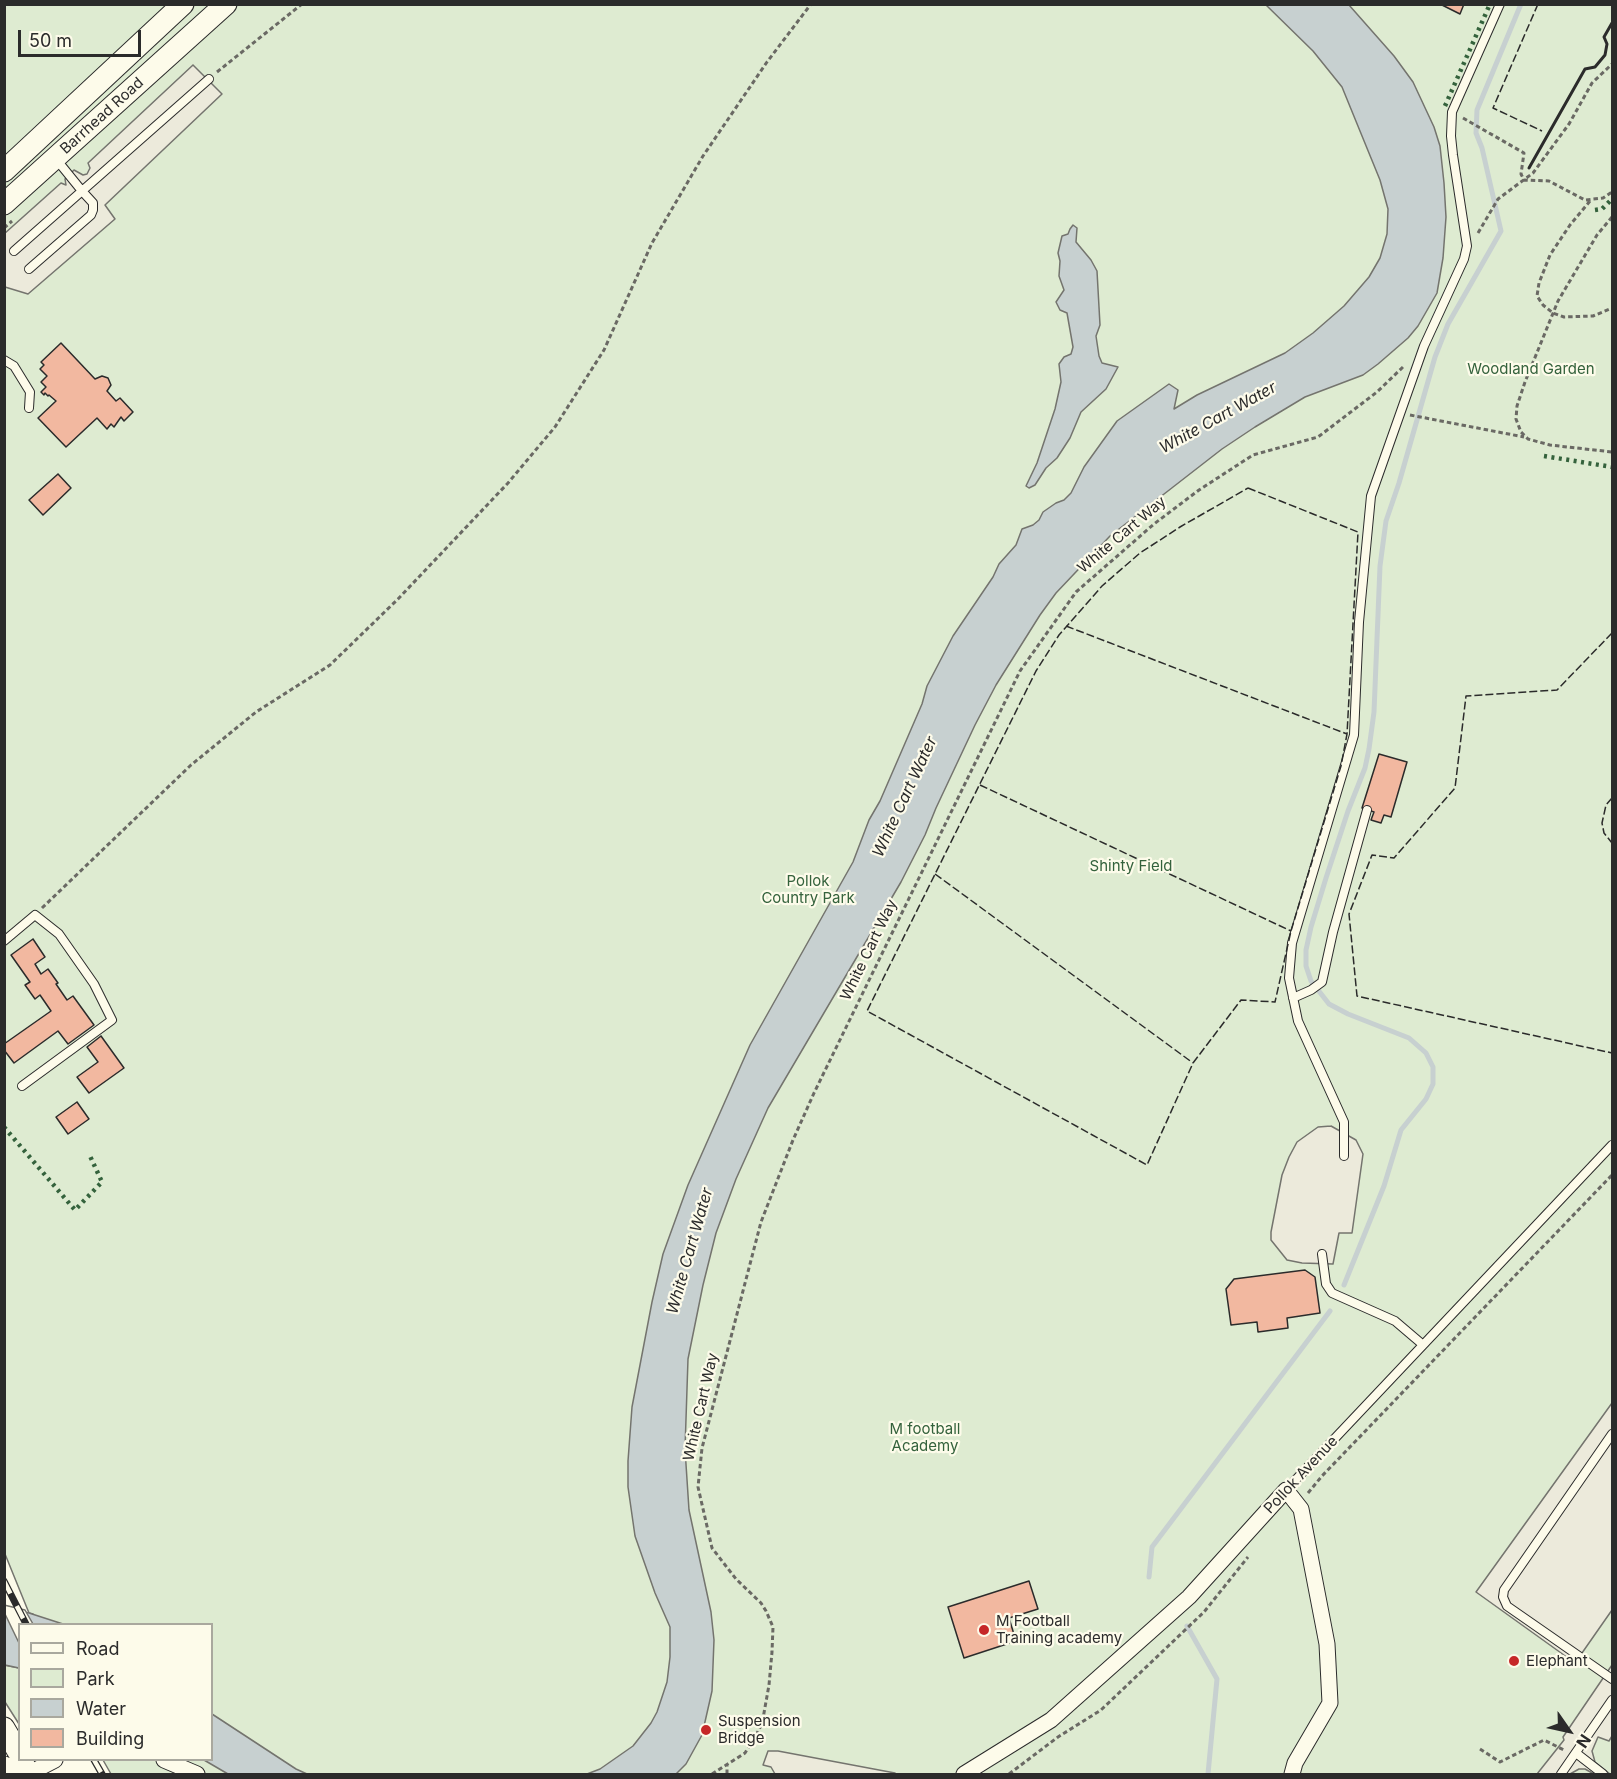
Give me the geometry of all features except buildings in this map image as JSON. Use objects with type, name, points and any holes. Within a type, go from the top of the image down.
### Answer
[{"type":"main road","name":"Barrhead Road","points":[[4,171],[183,4]]},
{"type":"main road","name":"Barrhead Road","points":[[4,204],[226,4]]},
{"type":"main road","points":[[4,1728],[18,1753]]},
{"type":"main road","points":[[4,1767],[8,1774]]},
{"type":"street","points":[[1286,1490],[1301,1509],[1327,1644],[1330,1703],[1295,1763],[1292,1774]]},
{"type":"street","name":"Pollok Avenue","points":[[964,1774],[1051,1720],[1190,1597],[1286,1490]]},
{"type":"street","points":[[28,1774],[53,1761]]},
{"type":"street","points":[[166,1761],[197,1774]]},
{"type":"lane","points":[[1344,1156],[1344,1122],[1303,1034],[1293,998],[1289,978],[1292,943],[1354,735],[1359,622],[1371,496],[1424,346],[1464,259],[1467,246],[1453,155],[1452,112],[1500,4]]},
{"type":"lane","points":[[14,251],[208,79]]},
{"type":"lane","points":[[29,269],[91,215],[94,206],[55,158]]},
{"type":"lane","points":[[4,360],[14,366],[30,392],[29,408]]},
{"type":"lane","points":[[1293,998],[1322,982],[1333,932],[1367,810]]},
{"type":"lane","points":[[4,941],[35,915],[60,934],[94,984],[112,1020],[22,1086]]},
{"type":"lane","name":"Pollok Avenue","points":[[1286,1490],[1612,1145]]},
{"type":"lane","points":[[1322,1254],[1326,1284],[1332,1293],[1395,1321],[1422,1344]]},
{"type":"lane","points":[[1612,1434],[1504,1590],[1503,1597],[1507,1606],[1612,1679]]},
{"type":"lane","points":[[1561,1774],[1612,1700]]},
{"type":"lane","points":[[1574,1755],[1603,1774]]},
{"type":"path","points":[[208,79],[302,4]]},
{"type":"path","points":[[35,915],[190,765],[256,712],[330,665],[398,599],[508,483],[555,427],[604,350],[652,243],[703,156],[766,62],[811,4]]},
{"type":"path","points":[[1489,212],[1498,199],[1533,173],[1558,140],[1593,83],[1612,64]]},
{"type":"path","points":[[1462,118],[1524,153],[1521,174],[1524,180]]},
{"type":"path","points":[[1524,180],[1549,181],[1575,196],[1590,201],[1603,198],[1612,192]]},
{"type":"path","points":[[1590,201],[1550,255],[1539,283],[1537,297],[1552,313],[1564,317],[1593,316],[1612,308]]},
{"type":"path","points":[[1612,217],[1592,244],[1552,313],[1517,406],[1515,419],[1528,440],[1550,445],[1612,452]]},
{"type":"path","name":"White Cart Way","points":[[712,1774],[745,1753],[762,1724],[769,1686],[773,1628],[761,1603],[736,1579],[712,1548],[698,1487],[702,1448],[761,1222],[814,1093],[1020,670],[1076,592],[1154,524],[1199,490],[1253,455],[1318,437],[1377,392],[1424,346]]},
{"type":"path","points":[[1407,415],[1526,437]]},
{"type":"path","points":[[1298,1505],[1322,1476],[1612,1175]]},
{"type":"path","points":[[1009,1774],[1058,1737],[1101,1710],[1196,1619],[1250,1555]]},
{"type":"path","points":[[1480,1749],[1500,1762],[1544,1740],[1574,1755]]},
{"type":"path","points":[[727,1764],[727,1774]]},
{"type":"green space","name":"Pollok Country Park","points":[[4,5],[1612,5],[1612,1774],[111,1774],[104,1761],[213,1761],[213,1623],[37,1623],[33,1614],[29,1613],[5,1554]]},
{"type":"green space","points":[[4,1665],[18,1668],[18,1722],[5,1702]]},
{"type":"shaded area","points":[[193,65],[222,94],[105,205],[115,219],[28,294],[5,287],[4,234],[61,183],[66,185],[65,179],[74,170],[83,175],[87,174],[90,168],[88,163]]},
{"type":"shaded area","points":[[1331,1126],[1356,1140],[1363,1154],[1352,1233],[1339,1233],[1333,1264],[1287,1260],[1271,1240],[1282,1175],[1297,1142],[1318,1127]]},
{"type":"shaded area","points":[[1612,1403],[1612,1610],[1575,1663],[1476,1592]]},
{"type":"shaded area","points":[[1612,1665],[1612,1736],[1609,1741],[1598,1737],[1592,1751],[1595,1762],[1610,1774],[1594,1774],[1585,1769],[1579,1769],[1570,1774],[1537,1774],[1564,1740],[1563,1737]]},
{"type":"shaded area","points":[[768,1751],[895,1773],[775,1774],[771,1767],[763,1765]]},
{"type":"water","name":"White Cart Water","points":[[1266,5],[1349,5],[1394,56],[1413,82],[1434,127],[1440,146],[1446,217],[1443,258],[1437,293],[1418,326],[1408,338],[1378,364],[1363,375],[1305,397],[1255,427],[1222,449],[1110,536],[1056,593],[996,685],[901,882],[768,1108],[736,1179],[716,1233],[688,1359],[685,1449],[689,1510],[711,1612],[714,1640],[712,1691],[702,1735],[686,1764],[676,1774],[587,1774],[600,1769],[633,1746],[657,1712],[667,1682],[670,1627],[635,1536],[628,1487],[632,1407],[663,1254],[688,1185],[750,1045],[853,862],[869,820],[880,801],[922,704],[927,686],[953,636],[993,577],[999,564],[1016,545],[1022,529],[1033,525],[1043,512],[1064,500],[1071,493],[1084,467],[1117,421],[1169,384],[1178,390],[1174,409],[1197,395],[1285,353],[1313,333],[1344,306],[1369,277],[1380,258],[1387,234],[1388,209],[1380,180],[1342,87],[1313,51]]},
{"type":"water","points":[[1073,225],[1077,228],[1076,242],[1097,271],[1100,325],[1096,336],[1099,356],[1102,363],[1118,367],[1106,389],[1081,412],[1070,438],[1057,458],[1046,468],[1035,485],[1029,488],[1026,486],[1037,463],[1055,409],[1061,382],[1059,364],[1064,357],[1071,354],[1073,347],[1067,313],[1060,310],[1056,302],[1064,290],[1059,276],[1058,253],[1062,236],[1068,234]]},
{"type":"water","points":[[4,1608],[60,1623],[18,1623],[18,1668],[5,1665]]},
{"type":"water","points":[[213,1715],[307,1774],[228,1774],[206,1761],[213,1761]]},
{"type":"pier","points":[[4,1605],[25,1610],[32,1623],[18,1623],[18,1641],[5,1614]]},
{"type":"waterway","points":[[1344,1285],[1384,1186],[1401,1130],[1426,1099],[1433,1084],[1433,1067],[1426,1053],[1409,1038],[1329,1004],[1311,981],[1306,966],[1306,950],[1326,878],[1365,768],[1369,749],[1374,712],[1380,566],[1386,521],[1435,357],[1448,324],[1501,231],[1482,148],[1476,133],[1477,110],[1521,4]]},
{"type":"waterway","points":[[1149,1577],[1152,1547],[1330,1311]]},
{"type":"waterway","points":[[1187,1626],[1217,1679],[1208,1774]]},
{"type":"railway","points":[[4,1581],[25,1623]]},
{"type":"railway","points":[[95,1761],[102,1774]]},
{"type":"hedge","points":[[1445,106],[1490,4]]},
{"type":"hedge","points":[[1595,210],[1602,209],[1612,199]]},
{"type":"hedge","points":[[1544,456],[1612,467]]},
{"type":"hedge","points":[[4,1127],[75,1210],[102,1182],[90,1156]]},
{"type":"fence","points":[[1538,4],[1493,108],[1542,131]]},
{"type":"fence","points":[[1248,488],[1358,532],[1347,734],[1341,766],[1291,931],[1275,1002],[1241,1000],[1193,1063],[1147,1165],[867,1011],[1036,671],[1059,635],[1102,586],[1140,553],[1248,488]]},
{"type":"fence","points":[[1066,626],[1347,734]]},
{"type":"fence","points":[[1612,633],[1557,690],[1466,696],[1455,788],[1394,858],[1372,855],[1349,914],[1357,996],[1612,1053]]},
{"type":"fence","points":[[980,785],[1291,931]]},
{"type":"fence","points":[[1612,798],[1606,805],[1602,823],[1604,833],[1612,843]]},
{"type":"fence","points":[[935,874],[1193,1063]]},
{"type":"wall","points":[[1529,168],[1585,69],[1595,67],[1605,55],[1607,44],[1604,37],[1612,23]]},
{"type":"place","name":"M Football Training academy","points":[[984,1630]]},
{"type":"place","name":"Elephant","points":[[1514,1661]]},
{"type":"place","name":"Suspension Bridge","points":[[706,1730]]},
{"type":"park label","name":"Woodland Garden","points":[[1531,369]]},
{"type":"park label","name":"Shinty Field","points":[[1131,866]]},
{"type":"park label","name":"M football Academy","points":[[925,1438]]}]
